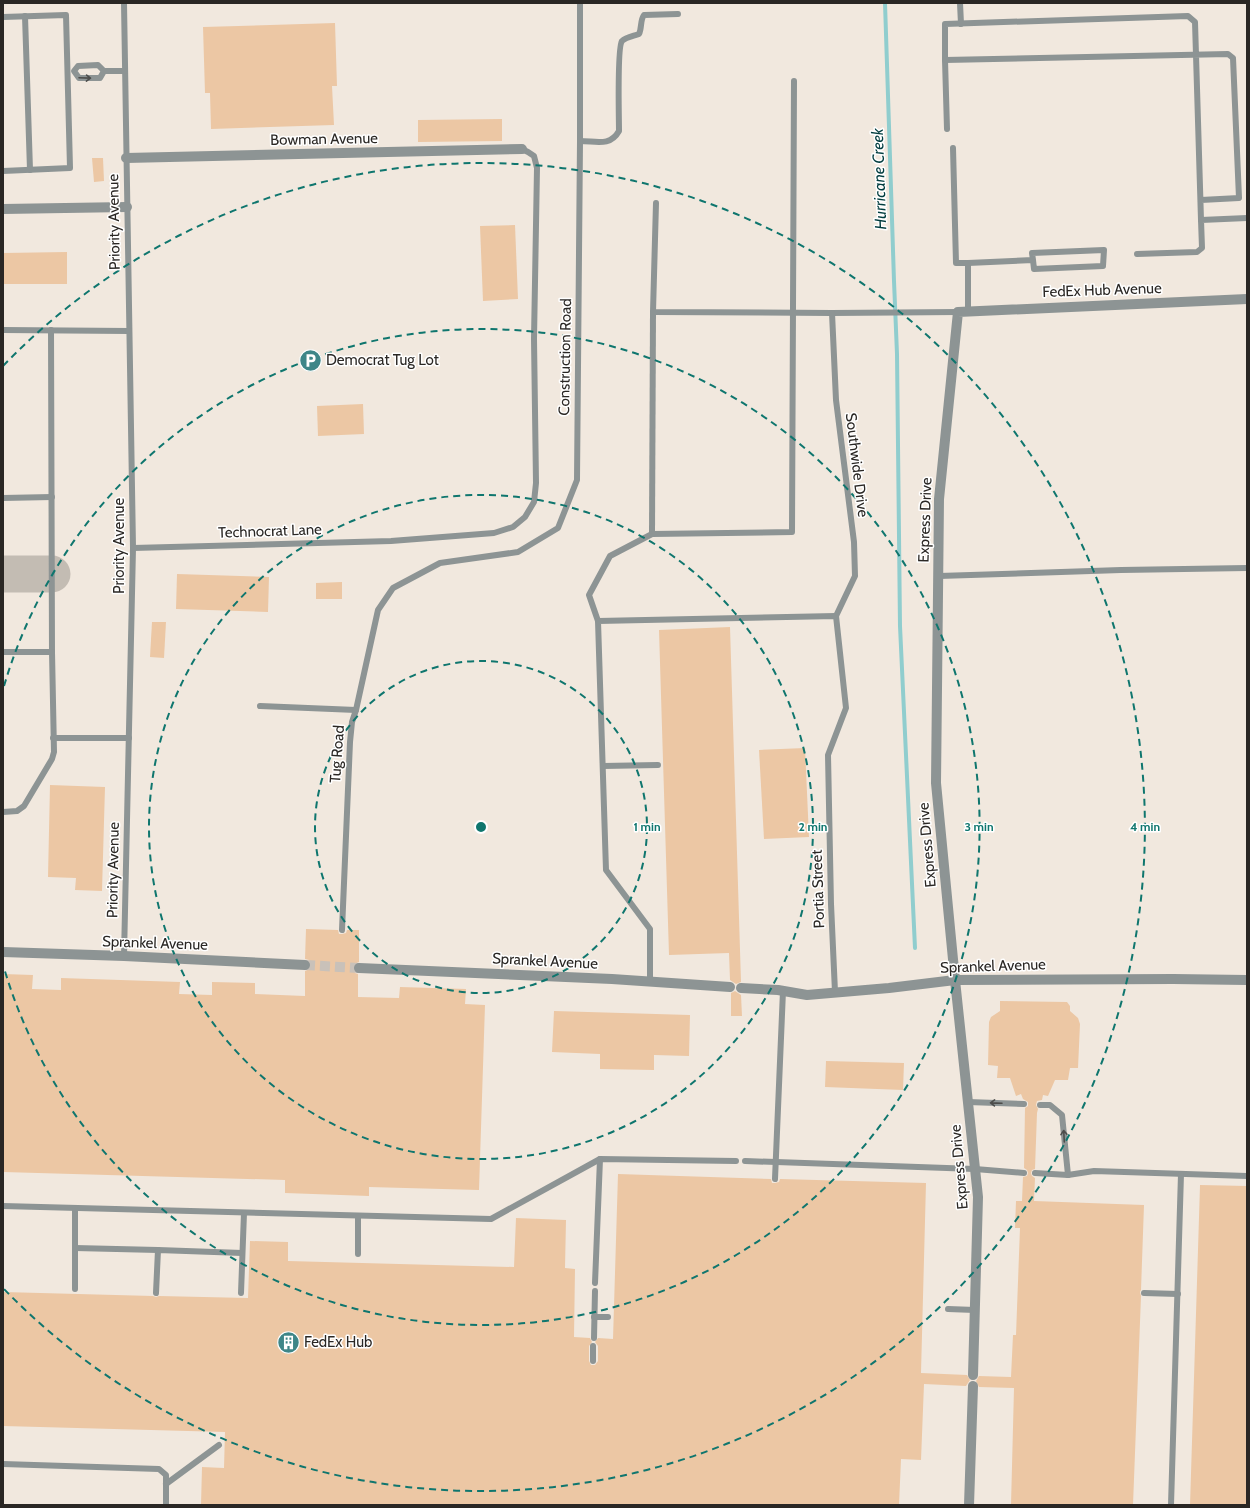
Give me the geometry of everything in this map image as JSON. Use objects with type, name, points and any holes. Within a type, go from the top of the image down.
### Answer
[{"type":"street","name":"Bowman Avenue","points":[[126,158],[522,149]]},
{"type":"street","points":[[3,209],[127,207]]},
{"type":"street","name":"FedEx Hub Avenue","points":[[963,311],[1247,299]]},
{"type":"street","name":"Express Drive","points":[[963,311],[939,499],[936,783],[978,1197],[973,1375]]},
{"type":"street","name":"Sprankel Avenue","points":[[3,952],[124,956],[305,965]]},
{"type":"street","name":"Sprankel Avenue","points":[[358,968],[650,981],[783,991],[807,995],[955,980],[1247,980]]},
{"type":"street","points":[[969,1505],[973,1386]]},
{"type":"lane","name":"Priority Avenue","points":[[124,3],[133,548],[124,956]]},
{"type":"lane","name":"Construction Road","points":[[393,588],[440,563],[518,552],[558,528],[577,480],[580,3]]},
{"type":"lane","points":[[960,3],[960,24]]},
{"type":"lane","points":[[580,141],[610,141],[615,138],[619,131],[620,44],[622,40],[639,34],[644,15],[678,14]]},
{"type":"lane","points":[[3,17],[66,15],[71,72],[70,168],[3,171]]},
{"type":"lane","points":[[25,16],[30,170]]},
{"type":"lane","points":[[947,129],[945,24],[1188,16],[1195,22],[1202,248],[1197,252],[1137,254]]},
{"type":"lane","points":[[945,60],[1228,54],[1234,58],[1239,198],[1201,200]]},
{"type":"lane","points":[[71,72],[78,66],[98,65],[104,71],[124,71]]},
{"type":"lane","points":[[71,72],[79,78],[100,78],[104,71]]},
{"type":"lane","points":[[650,981],[650,929],[606,870],[598,621],[589,595],[610,556],[652,534],[792,532],[794,82]]},
{"type":"lane","points":[[953,148],[956,263],[1033,260]]},
{"type":"lane","name":"Technocrat Lane","points":[[133,548],[408,540],[494,533],[513,527],[525,517],[534,502],[536,483],[534,339],[537,168],[534,156],[522,149]]},
{"type":"lane","points":[[652,534],[656,203]]},
{"type":"lane","points":[[1201,220],[1247,218]]},
{"type":"lane","points":[[1104,250],[1103,266],[1034,269],[1033,260],[1032,253],[1104,250]]},
{"type":"lane","points":[[654,312],[872,313],[963,311],[968,263]]},
{"type":"lane","name":"Southwide Drive","points":[[832,313],[836,400],[854,542],[855,576],[836,616]]},
{"type":"lane","points":[[3,330],[129,331]]},
{"type":"lane","points":[[3,812],[17,811],[24,806],[52,759],[51,330]]},
{"type":"lane","points":[[3,498],[52,497]]},
{"type":"lane","points":[[939,576],[1121,570],[1247,568]]},
{"type":"lane","name":"Tug Road","points":[[342,930],[352,722],[378,610],[393,588]]},
{"type":"lane","points":[[598,621],[836,616]]},
{"type":"lane","name":"Portia Street","points":[[835,992],[831,904],[828,755],[846,708],[836,616]]},
{"type":"lane","points":[[3,652],[52,652]]},
{"type":"lane","points":[[260,706],[356,710]]},
{"type":"lane","points":[[53,738],[129,738]]},
{"type":"lane","points":[[603,766],[658,765]]},
{"type":"lane","points":[[775,1179],[783,991]]},
{"type":"lane","points":[[968,1102],[1024,1104]]},
{"type":"lane","points":[[1040,1105],[1050,1105],[1062,1115],[1068,1175]]},
{"type":"lane","points":[[3,1206],[491,1219],[600,1159],[736,1161]]},
{"type":"lane","points":[[595,1283],[600,1159]]},
{"type":"lane","points":[[745,1161],[975,1169],[1024,1173]]},
{"type":"lane","points":[[1035,1173],[1068,1175],[1094,1171],[1247,1176]]},
{"type":"lane","points":[[1171,1505],[1181,1174]]},
{"type":"lane","points":[[75,1208],[75,1289]]},
{"type":"lane","points":[[241,1293],[244,1213]]},
{"type":"lane","points":[[358,1216],[358,1254]]},
{"type":"lane","points":[[75,1248],[242,1253]]},
{"type":"lane","points":[[156,1293],[158,1250]]},
{"type":"lane","points":[[594,1338],[595,1291]]},
{"type":"lane","points":[[1144,1293],[1178,1294]]},
{"type":"lane","points":[[948,1310],[975,1310]]},
{"type":"lane","points":[[594,1317],[608,1317]]},
{"type":"lane","points":[[593,1346],[593,1361]]},
{"type":"lane","points":[[166,1484],[219,1445]]},
{"type":"lane","points":[[3,1464],[159,1469],[166,1475],[166,1505]]},
{"type":"building","points":[[335,23],[337,86],[332,86],[334,125],[211,129],[210,93],[205,93],[203,27]]},
{"type":"building","points":[[502,119],[502,141],[418,142],[418,120]]},
{"type":"building","points":[[92,158],[103,158],[104,181],[94,182]]},
{"type":"building","points":[[515,225],[518,299],[483,301],[480,226]]},
{"type":"building","points":[[67,252],[67,284],[3,284],[3,253]]},
{"type":"building","points":[[363,404],[364,434],[318,436],[317,406]]},
{"type":"building","points":[[177,574],[269,577],[268,612],[176,609]]},
{"type":"building","points":[[342,582],[342,599],[316,599],[316,583]]},
{"type":"building","points":[[152,622],[166,622],[164,658],[150,657]]},
{"type":"building","points":[[730,627],[741,982],[736,984],[730,980],[729,953],[669,955],[659,630]]},
{"type":"building","points":[[805,748],[809,837],[764,839],[759,750]]},
{"type":"building","points":[[50,785],[105,787],[102,891],[75,890],[76,878],[48,877]]},
{"type":"building","points":[[306,929],[338,930],[339,934],[346,933],[347,930],[359,930],[359,962],[354,964],[353,968],[355,973],[358,974],[358,997],[399,998],[400,987],[466,989],[465,1004],[485,1005],[479,1190],[369,1187],[369,1196],[285,1193],[285,1180],[3,1172],[3,974],[33,975],[32,989],[61,990],[61,978],[180,982],[179,994],[212,995],[212,982],[255,983],[255,994],[305,996],[305,971],[310,969],[311,965],[309,960],[305,959]]},
{"type":"building","points":[[735,991],[741,995],[742,1016],[731,1016],[731,993]]},
{"type":"building","points":[[1000,1001],[1067,1002],[1070,1006],[1070,1011],[1078,1018],[1080,1024],[1078,1068],[1070,1068],[1068,1080],[1055,1080],[1048,1096],[1043,1095],[1042,1100],[1037,1101],[1036,1105],[1038,1109],[1035,1169],[1032,1170],[1031,1173],[1035,1178],[1034,1201],[1144,1205],[1133,1505],[1011,1505],[1014,1388],[979,1387],[976,1381],[979,1376],[1011,1377],[1013,1335],[1016,1335],[1020,1228],[1015,1228],[1016,1201],[1022,1201],[1023,1177],[1027,1176],[1028,1173],[1024,1168],[1025,1108],[1028,1106],[1028,1102],[1023,1099],[1021,1094],[1016,1096],[1010,1078],[997,1078],[998,1066],[988,1065],[989,1022],[991,1017],[1000,1011]]},
{"type":"building","points":[[554,1011],[690,1015],[689,1056],[654,1055],[654,1070],[600,1069],[600,1054],[552,1052]]},
{"type":"building","points":[[826,1061],[904,1063],[903,1090],[825,1087]]},
{"type":"building","name":"FedEx Hub","points":[[618,1174],[771,1179],[772,1183],[779,1182],[780,1179],[926,1183],[921,1373],[967,1375],[970,1380],[966,1386],[924,1384],[921,1460],[901,1459],[899,1505],[201,1505],[202,1467],[224,1468],[225,1432],[3,1426],[3,1292],[156,1297],[248,1298],[250,1241],[288,1242],[288,1261],[514,1267],[516,1218],[566,1220],[565,1268],[575,1269],[574,1337],[590,1338],[592,1342],[589,1346],[589,1361],[591,1365],[595,1365],[598,1361],[598,1346],[595,1342],[598,1338],[613,1339]]},
{"type":"building","points":[[1200,1185],[1247,1186],[1247,1505],[1190,1505]]},
{"type":"waterway","name":"Hurricane Creek","points":[[885,3],[897,354],[900,626],[915,948]]},
{"type":"taxiway","points":[[3,574],[52,574]]},
{"type":"tunnel","points":[[305,965],[359,968]]},
{"type":"place","name":"Democrat Tug Lot","points":[[311,360]]},
{"type":"place","name":"FedEx Hub","points":[[288,1342]]}]
